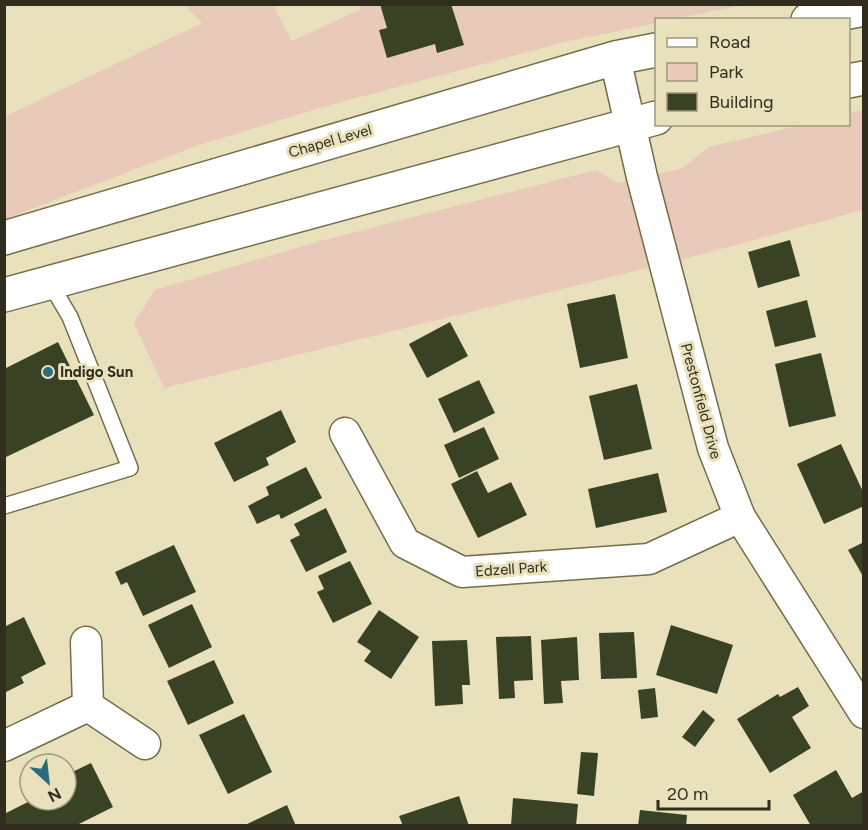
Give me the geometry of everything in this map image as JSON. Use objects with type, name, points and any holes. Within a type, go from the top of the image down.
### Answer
[{"type":"main road","points":[[818,18],[864,9]]},
{"type":"main road","name":"Chapel Level","points":[[4,238],[615,58],[655,50]]},
{"type":"main road","points":[[4,295],[643,120]]},
{"type":"street","name":"Prestonfield Drive","points":[[615,58],[643,120],[712,448],[740,518],[864,712]]},
{"type":"street","name":"Edzell Park","points":[[345,433],[405,543],[462,572],[649,559],[740,518]]},
{"type":"street","points":[[86,642],[88,706]]},
{"type":"street","points":[[88,706],[146,744]]},
{"type":"street","points":[[4,746],[88,706]]},
{"type":"lane","points":[[4,506],[130,468],[70,317],[50,283]]},
{"type":"green space","points":[[185,5],[273,5],[292,41],[361,9],[359,5],[744,5],[678,18],[655,18],[655,23],[565,42],[323,107],[196,146],[5,219],[4,117],[202,23]]},
{"type":"green space","points":[[863,110],[863,210],[703,254],[164,388],[134,323],[155,290],[320,241],[596,170],[618,183],[683,168],[709,147],[797,126],[850,126],[850,113]]},
{"type":"building","points":[[380,4],[451,4],[464,45],[437,53],[435,44],[387,58],[379,30],[387,28]]},
{"type":"building","points":[[790,240],[800,276],[758,288],[748,252]]},
{"type":"building","points":[[615,294],[628,358],[580,368],[567,304]]},
{"type":"building","points":[[807,300],[816,337],[775,347],[766,311]]},
{"type":"building","points":[[450,322],[468,356],[427,378],[409,344]]},
{"type":"building","points":[[58,342],[94,415],[4,458],[4,369]]},
{"type":"building","points":[[821,353],[836,416],[789,427],[775,364]]},
{"type":"building","points":[[479,380],[495,413],[454,433],[438,399]]},
{"type":"building","points":[[637,384],[652,449],[604,460],[589,396]]},
{"type":"building","points":[[281,410],[296,442],[266,458],[269,465],[234,482],[214,443]]},
{"type":"building","points":[[484,427],[499,459],[459,478],[444,445]]},
{"type":"building","points":[[841,444],[864,494],[864,506],[824,524],[797,464]]},
{"type":"building","points":[[306,467],[322,498],[281,519],[279,514],[257,524],[248,506],[269,495],[266,487]]},
{"type":"building","points":[[477,471],[488,493],[511,482],[527,515],[478,538],[451,484]]},
{"type":"building","points":[[658,473],[667,512],[596,528],[588,489]]},
{"type":"building","points":[[326,508],[347,552],[306,572],[290,540],[300,535],[294,524]]},
{"type":"building","points":[[864,542],[864,578],[848,550]]},
{"type":"building","points":[[174,545],[196,592],[143,616],[127,582],[121,585],[115,572]]},
{"type":"building","points":[[350,561],[372,604],[333,623],[317,592],[324,589],[318,576]]},
{"type":"building","points":[[192,604],[212,647],[169,668],[148,625]]},
{"type":"building","points":[[379,610],[419,637],[391,679],[364,661],[371,651],[357,642]]},
{"type":"building","points":[[24,617],[46,664],[21,677],[24,683],[4,693],[4,627]]},
{"type":"building","points":[[671,625],[733,645],[717,694],[656,675]]},
{"type":"building","points":[[634,632],[637,678],[601,679],[599,633]]},
{"type":"building","points":[[531,636],[533,680],[514,681],[515,698],[499,699],[496,637]]},
{"type":"building","points":[[577,637],[579,680],[561,681],[563,703],[544,704],[541,640]]},
{"type":"building","points":[[467,640],[470,685],[462,685],[463,704],[435,706],[432,641]]},
{"type":"building","points":[[214,660],[234,703],[188,725],[167,681]]},
{"type":"building","points":[[798,687],[809,706],[792,717],[811,748],[770,773],[737,719],[778,694],[780,697]]},
{"type":"building","points":[[655,688],[658,717],[641,719],[638,690]]},
{"type":"building","points":[[703,710],[715,720],[695,747],[682,737]]},
{"type":"building","points":[[244,714],[272,772],[228,794],[199,735]]},
{"type":"building","points":[[581,752],[598,753],[594,796],[577,794]]},
{"type":"building","points":[[91,763],[113,807],[75,826],[4,826],[4,814],[18,807],[18,812],[78,812],[78,769]]},
{"type":"building","points":[[836,770],[852,798],[864,791],[864,826],[811,826],[793,795]]},
{"type":"building","points":[[459,796],[469,826],[403,826],[399,816]]},
{"type":"building","points":[[513,798],[578,804],[576,826],[511,826]]},
{"type":"building","points":[[287,805],[296,826],[243,826]]},
{"type":"building","points":[[640,810],[687,815],[686,826],[638,826]]},
{"type":"place","name":"Indigo Sun","points":[[48,372]]}]
